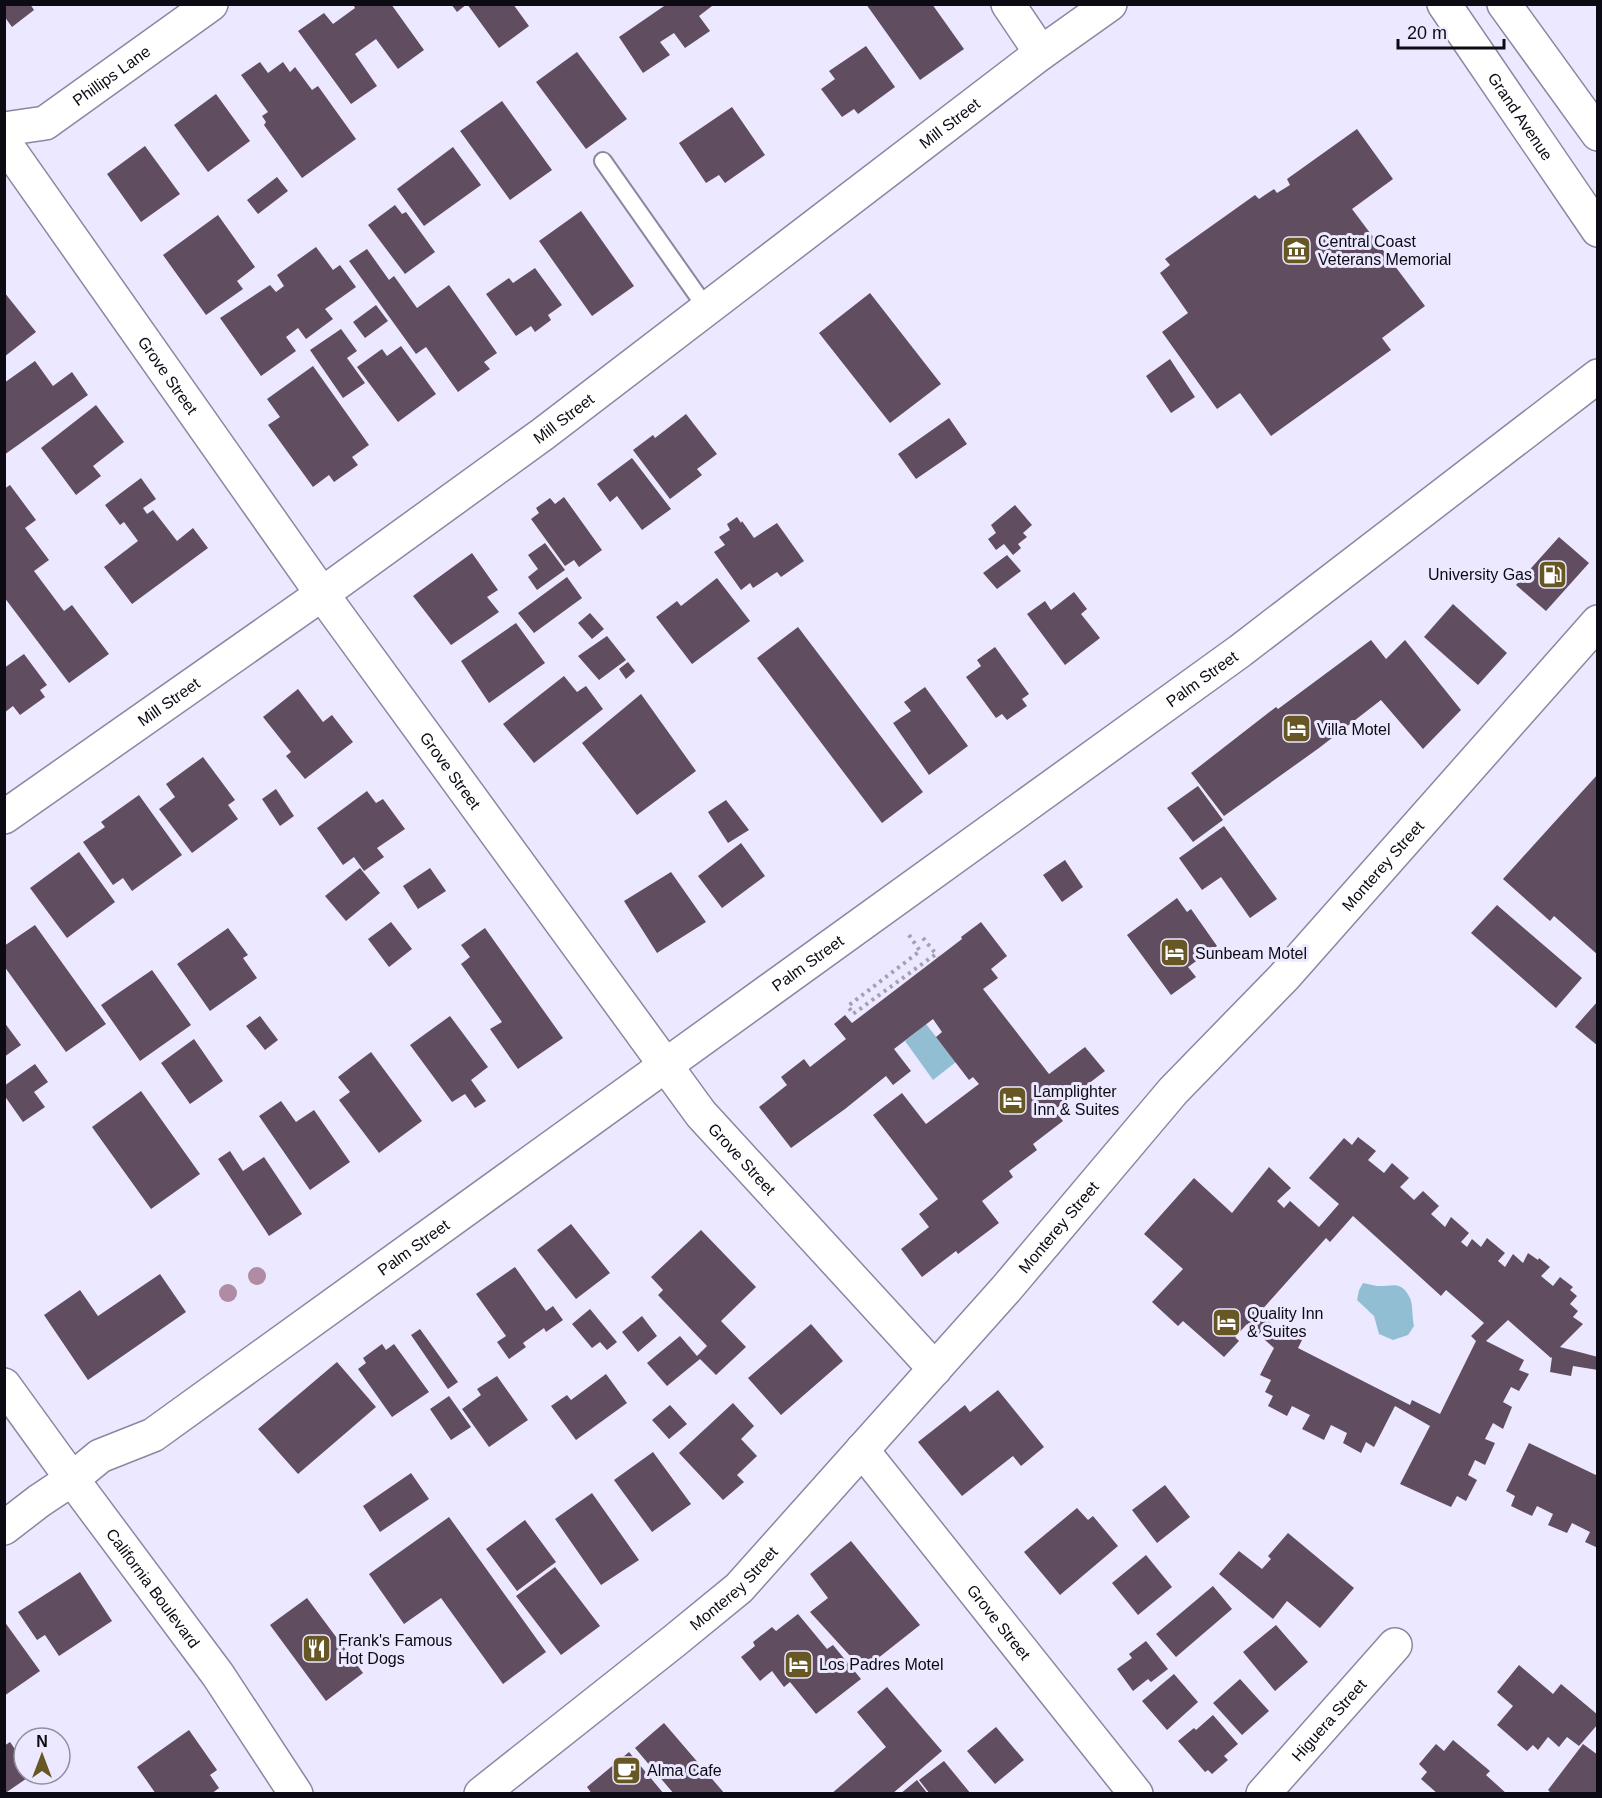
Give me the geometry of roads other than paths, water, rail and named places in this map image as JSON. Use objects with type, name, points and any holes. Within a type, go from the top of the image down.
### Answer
[{"type":"street","name":"Phillips Lane","points":[[4,129],[45,123],[212,4]]},
{"type":"street","points":[[1008,4],[1041,53]]},
{"type":"street","name":"Mill Street","points":[[4,817],[322,594],[543,434],[1041,53],[1110,4]]},
{"type":"street","name":"Grand Avenue","points":[[1444,4],[1598,230]]},
{"type":"street","points":[[1504,4],[1598,134]]},
{"type":"street","name":"Grove Street","points":[[4,142],[322,594],[701,1114],[935,1369]]},
{"type":"street","name":"Palm Street","points":[[4,1528],[100,1456],[153,1435],[1240,651],[1598,376]]},
{"type":"street","name":"Monterey Street","points":[[481,1794],[739,1588],[1006,1288],[1173,1091],[1284,977],[1598,622]]},
{"type":"street","name":"California Boulevard","points":[[4,1385],[218,1675],[296,1794]]},
{"type":"street","name":"Grove Street","points":[[862,1450],[1136,1794]]},
{"type":"street","name":"Higuera Street","points":[[1263,1794],[1395,1645]]},
{"type":"lane","points":[[603,161],[707,309]]},
{"type":"water","points":[[926,1024],[956,1062],[933,1080],[905,1041]]},
{"type":"water","points":[[1363,1283],[1377,1286],[1395,1285],[1407,1292],[1411,1301],[1414,1326],[1408,1335],[1393,1340],[1379,1334],[1374,1316],[1357,1300]]},
{"type":"place","name":"Central Coast Veterans Memorial","points":[[1297,250]]},
{"type":"place","name":"University Gas","points":[[1553,574]]},
{"type":"place","name":"Villa Motel","points":[[1296,729]]},
{"type":"place","name":"Sunbeam Motel","points":[[1174,953]]},
{"type":"place","name":"Lamplighter Inn & Suites","points":[[1012,1100]]},
{"type":"place","name":"Quality Inn & Suites","points":[[1226,1322]]},
{"type":"place","name":"Frank's Famous Hot Dogs","points":[[317,1649]]},
{"type":"place","name":"Los Padres Motel","points":[[798,1664]]},
{"type":"place","name":"Alma Cafe","points":[[626,1770]]}]
